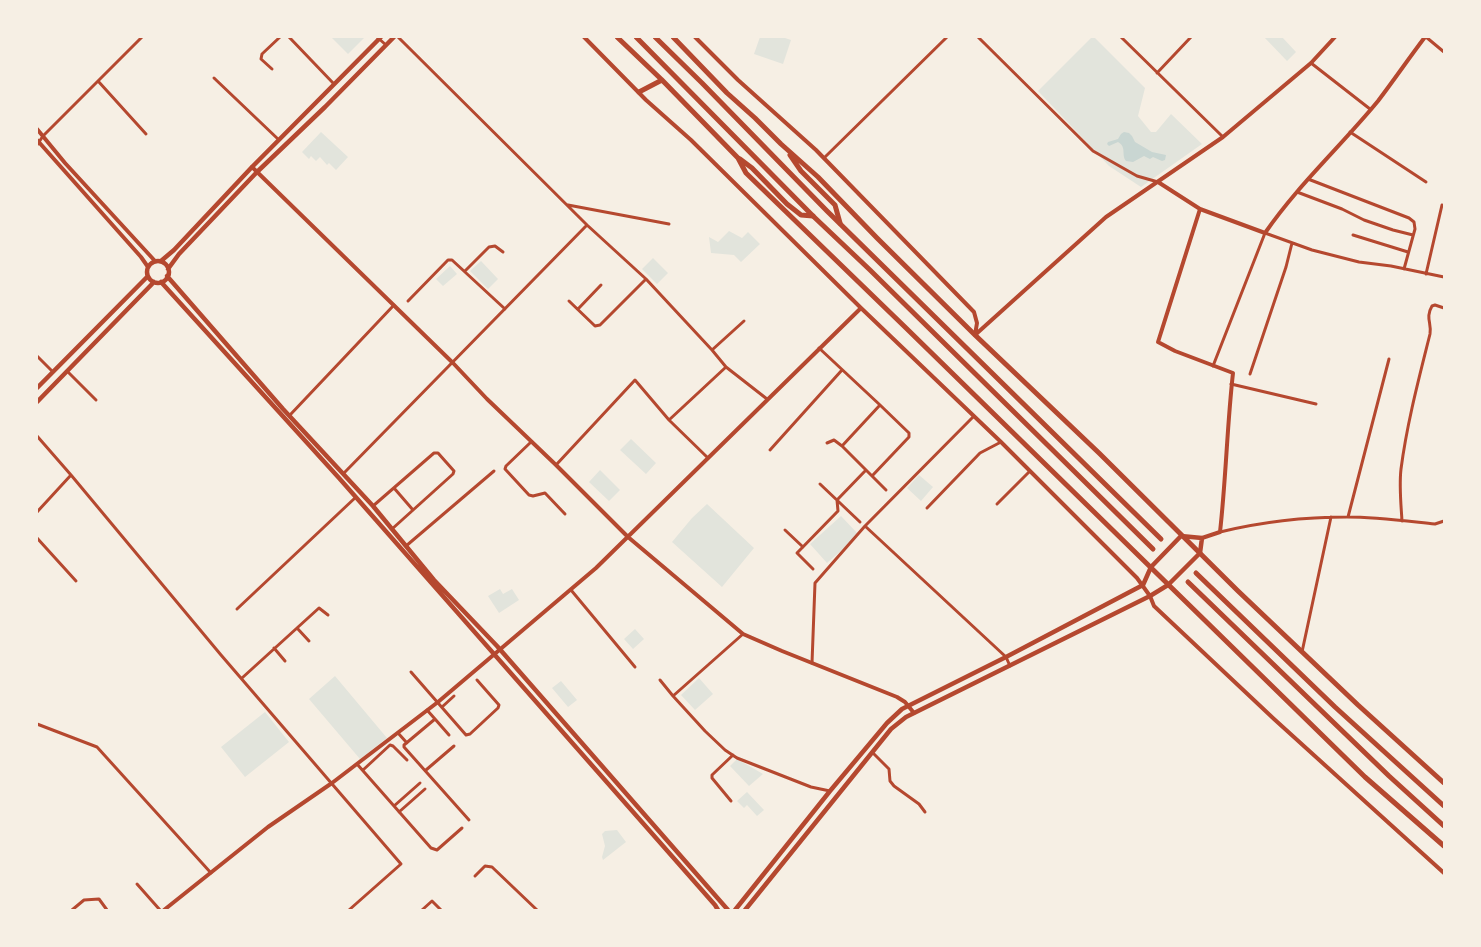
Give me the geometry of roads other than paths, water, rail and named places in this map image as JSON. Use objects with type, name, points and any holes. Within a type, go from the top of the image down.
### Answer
[{"type":"main road","points":[[148,276],[154,282],[161,282],[167,276],[168,269],[179,254],[257,172],[325,107],[394,37]]},
{"type":"main road","points":[[617,37],[662,80],[738,158],[752,168],[787,204],[801,215],[813,216]]},
{"type":"main road","points":[[636,37],[686,86],[714,118],[1153,549]]},
{"type":"main road","points":[[655,37],[840,223],[1161,539]]},
{"type":"main road","points":[[673,37],[727,93],[818,177],[975,335],[1099,453],[1181,536],[1358,705],[1444,783]]},
{"type":"main road","points":[[161,262],[379,38]]},
{"type":"main road","points":[[639,92],[662,80]]},
{"type":"main road","points":[[784,147],[801,171],[835,205],[840,223]]},
{"type":"main road","points":[[738,158],[746,173],[901,322],[1365,777],[1444,846]]},
{"type":"main road","points":[[37,388],[148,276],[148,267],[154,262],[161,262],[165,264],[168,269]]},
{"type":"main road","points":[[167,276],[244,365],[373,506],[434,580],[500,650],[728,910]]},
{"type":"main road","points":[[37,402],[154,282]]},
{"type":"main road","points":[[161,282],[356,497],[561,729],[718,910]]},
{"type":"main road","points":[[240,368],[244,365]]},
{"type":"main road","points":[[735,910],[830,791],[887,723],[902,709],[1006,658],[1143,585],[1150,566],[1181,536],[1202,538],[1200,553],[1168,585],[1150,596],[906,717],[892,729],[872,752],[745,910]]},
{"type":"main road","points":[[1196,573],[1335,707],[1444,806]]},
{"type":"main road","points":[[1188,582],[1389,776],[1444,826]]},
{"type":"street","points":[[142,37],[43,136],[38,143],[141,257],[148,267]]},
{"type":"street","points":[[272,69],[261,58],[262,54],[280,37]]},
{"type":"street","points":[[289,37],[334,84]]},
{"type":"street","points":[[398,37],[587,225],[646,279],[726,367],[767,399]]},
{"type":"street","points":[[584,37],[646,100],[691,140],[861,308],[1002,442],[1137,578],[1150,596],[1154,606],[1280,724],[1444,873]]},
{"type":"street","points":[[695,37],[738,80],[824,158],[974,312],[977,323],[975,335]]},
{"type":"street","points":[[824,158],[947,37]]},
{"type":"street","points":[[978,37],[1093,151],[1137,176],[1158,182],[1200,208],[1312,250],[1359,262],[1444,277]]},
{"type":"street","points":[[1121,37],[1223,137]]},
{"type":"street","points":[[1157,73],[1191,37]]},
{"type":"street","points":[[975,335],[1106,217],[1223,137],[1311,63],[1335,37]]},
{"type":"street","points":[[1213,366],[1266,233],[1278,214],[1370,109],[1425,37],[1444,52]]},
{"type":"street","points":[[379,38],[386,45]]},
{"type":"street","points":[[1311,63],[1370,109]]},
{"type":"street","points":[[214,78],[279,140]]},
{"type":"street","points":[[98,81],[146,134]]},
{"type":"street","points":[[37,129],[154,262]]},
{"type":"street","points":[[1350,132],[1426,182]]},
{"type":"street","points":[[252,167],[453,363],[486,400],[556,465],[628,537],[743,634],[897,697],[906,702],[914,713]]},
{"type":"street","points":[[1308,179],[1408,218],[1414,222],[1415,228],[1404,269]]},
{"type":"street","points":[[1297,192],[1342,209],[1364,220],[1413,235]]},
{"type":"street","points":[[567,204],[669,224]]},
{"type":"street","points":[[1426,274],[1442,205]]},
{"type":"street","points":[[1200,208],[1158,342],[1175,352],[1232,373],[1220,532]]},
{"type":"street","points":[[339,478],[587,225]]},
{"type":"street","points":[[1354,235],[1408,252]]},
{"type":"street","points":[[1250,374],[1286,267],[1292,243]]},
{"type":"street","points":[[465,271],[489,247],[495,246],[503,252]]},
{"type":"street","points":[[408,301],[448,260],[455,261],[505,309]]},
{"type":"street","points":[[569,301],[595,326],[600,325],[646,279]]},
{"type":"street","points":[[578,309],[601,285]]},
{"type":"street","points":[[290,415],[394,305]]},
{"type":"street","points":[[1402,521],[1400,486],[1401,469],[1412,405],[1431,329],[1428,321],[1430,310],[1432,306],[1435,305],[1444,308]]},
{"type":"street","points":[[164,910],[268,827],[358,764],[438,702],[571,590],[628,537],[861,308]]},
{"type":"street","points":[[712,350],[744,321]]},
{"type":"street","points":[[819,348],[909,433],[909,437],[872,476]]},
{"type":"street","points":[[37,356],[53,372]]},
{"type":"street","points":[[1348,517],[1388,359]]},
{"type":"street","points":[[669,420],[726,367]]},
{"type":"street","points":[[770,450],[842,370]]},
{"type":"street","points":[[66,371],[96,400]]},
{"type":"street","points":[[556,465],[635,380],[669,420],[708,458]]},
{"type":"street","points":[[1231,384],[1316,404]]},
{"type":"street","points":[[842,446],[880,406]]},
{"type":"street","points":[[812,663],[815,583],[865,526],[974,416]]},
{"type":"street","points":[[37,436],[221,655],[401,864],[349,910]]},
{"type":"street","points":[[827,443],[834,440],[842,446],[886,490]]},
{"type":"street","points":[[530,442],[506,466],[505,470],[529,495],[533,496],[545,493],[565,514]]},
{"type":"street","points":[[927,508],[980,453],[1002,442]]},
{"type":"street","points":[[373,506],[434,453],[438,453],[454,471],[453,474],[392,529]]},
{"type":"street","points":[[813,569],[798,553],[838,511],[837,500],[866,470]]},
{"type":"street","points":[[997,504],[1030,471]]},
{"type":"street","points":[[406,546],[494,472]]},
{"type":"street","points":[[37,512],[71,475]]},
{"type":"street","points":[[820,484],[860,522]]},
{"type":"street","points":[[394,488],[413,510]]},
{"type":"street","points":[[238,609],[356,497]]},
{"type":"street","points":[[1202,538],[1248,525],[1331,517],[1435,524],[1444,521]]},
{"type":"street","points":[[1302,652],[1331,517]]},
{"type":"street","points":[[865,526],[1006,658],[1010,666]]},
{"type":"street","points":[[786,530],[803,547]]},
{"type":"street","points":[[37,538],[76,581]]},
{"type":"street","points":[[571,590],[635,667]]},
{"type":"street","points":[[242,678],[319,608],[328,615]]},
{"type":"street","points":[[297,628],[309,641]]},
{"type":"street","points":[[674,696],[743,634]]},
{"type":"street","points":[[274,648],[285,661]]},
{"type":"street","points":[[411,672],[466,735],[470,734],[498,708],[499,705],[478,680]]},
{"type":"street","points":[[660,680],[705,731],[732,755],[811,786],[830,791]]},
{"type":"street","points":[[442,707],[454,696]]},
{"type":"street","points":[[427,710],[449,735]]},
{"type":"street","points":[[435,719],[404,745],[404,747],[469,820]]},
{"type":"street","points":[[37,724],[97,747],[211,873]]},
{"type":"street","points":[[398,733],[407,743]]},
{"type":"street","points":[[363,770],[390,745],[393,746],[407,760]]},
{"type":"street","points":[[426,770],[454,746]]},
{"type":"street","points":[[380,747],[384,751]]},
{"type":"street","points":[[872,752],[889,769],[890,780],[894,786],[919,804],[925,812]]},
{"type":"street","points":[[731,801],[712,778],[712,775],[732,755]]},
{"type":"street","points":[[358,764],[431,848],[437,850],[462,828]]},
{"type":"street","points":[[394,806],[420,783]]},
{"type":"street","points":[[399,812],[425,789]]},
{"type":"street","points":[[475,876],[485,866],[492,867],[538,910]]},
{"type":"street","points":[[137,884],[160,910]]},
{"type":"street","points":[[72,910],[84,900],[99,899],[107,910]]},
{"type":"street","points":[[422,910],[432,901],[441,910]]}]
